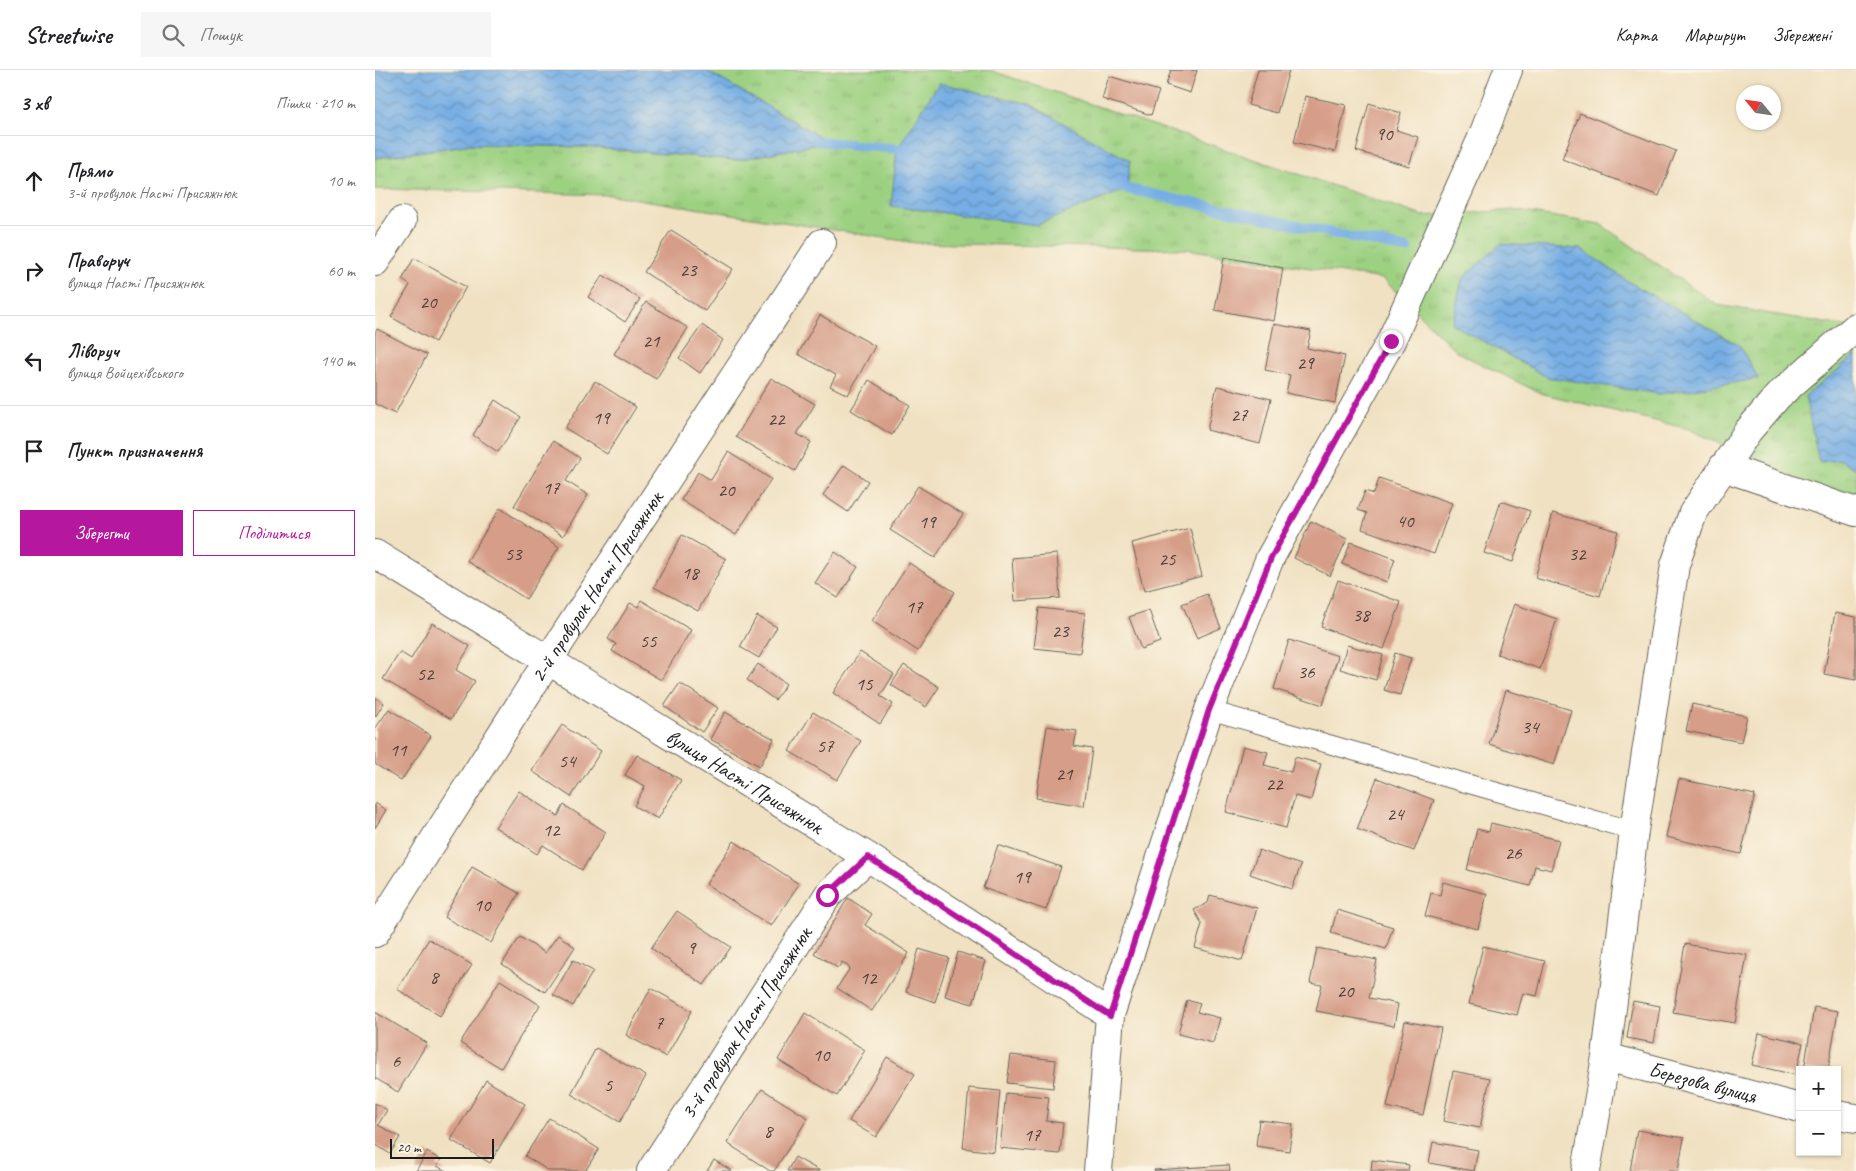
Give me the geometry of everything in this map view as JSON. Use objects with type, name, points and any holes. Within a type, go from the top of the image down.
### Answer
[{"type":"street","points":[[1098,1171],[1110,1016],[1209,710],[1271,558],[1391,341],[1482,138],[1508,70]]},
{"type":"street","points":[[375,262],[402,221]]},
{"type":"street","name":"2-й провулок Насті Присяжнюк","points":[[375,933],[547,662],[821,243]]},
{"type":"street","points":[[1586,1171],[1606,1057],[1634,831],[1675,566],[1693,513],[1748,431],[1778,396],[1856,326]]},
{"type":"street","points":[[1723,467],[1856,512]]},
{"type":"street","name":"вулиця Насті Присяжнюк","points":[[375,554],[547,662],[868,857],[1110,1016]]},
{"type":"street","name":"3-й провулок Насті Присяжнюк","points":[[651,1171],[827,895],[868,857]]},
{"type":"street","name":"Березова вулиця","points":[[1606,1057],[1796,1107]]},
{"type":"street","points":[[1841,1116],[1856,1118]]},
{"type":"lane","points":[[1209,710],[1634,831]]},
{"type":"green space","points":[[705,70],[989,70],[1423,216],[1512,210],[1600,224],[1717,305],[1856,328],[1856,355],[1805,397],[1842,460],[1856,469],[1856,504],[1834,498],[1689,429],[1540,393],[1457,352],[1383,279],[1186,249],[916,243],[612,195],[375,189],[375,158],[472,144],[584,147],[736,160],[828,142]],"holes":[[[1581,249],[1629,282],[1452,324]]]},
{"type":"water","points":[[375,70],[705,70],[829,142],[736,160],[584,147],[472,144],[375,158]]},
{"type":"water","points":[[939,83],[1030,104],[1130,161],[1127,189],[1037,225],[891,206],[897,149]]},
{"type":"water","points":[[1500,244],[1581,249],[1629,282],[1740,346],[1758,379],[1660,394],[1547,377],[1452,324],[1462,279]]},
{"type":"water","points":[[1856,355],[1856,469],[1842,460],[1819,462],[1805,396]]},
{"type":"building","points":[[1171,70],[1197,70],[1190,93],[1166,85]]},
{"type":"building","points":[[1258,70],[1289,70],[1277,113],[1248,105]]},
{"type":"building","points":[[1109,76],[1159,91],[1151,115],[1102,99]]},
{"type":"building","points":[[1305,96],[1346,105],[1335,152],[1294,142]]},
{"type":"building","points":[[1369,103],[1401,113],[1396,130],[1418,137],[1409,166],[1356,151]]},
{"type":"building","points":[[1580,113],[1676,151],[1659,196],[1562,159]]},
{"type":"building","points":[[671,230],[733,269],[705,311],[644,272]]},
{"type":"building","points":[[1224,257],[1283,268],[1274,321],[1215,310]]},
{"type":"building","points":[[414,258],[466,287],[435,342],[391,317],[410,285],[402,280]]},
{"type":"building","points":[[603,275],[640,299],[625,322],[588,297]]},
{"type":"building","points":[[646,302],[688,328],[656,379],[614,354]]},
{"type":"building","points":[[820,315],[875,346],[848,395],[830,386],[836,375],[798,354]]},
{"type":"building","points":[[1274,324],[1311,331],[1307,348],[1345,356],[1335,403],[1286,393],[1290,375],[1265,370]]},
{"type":"building","points":[[702,325],[723,340],[700,373],[679,358]]},
{"type":"building","points":[[377,329],[427,355],[395,414],[375,404],[375,333]]},
{"type":"building","points":[[771,378],[815,404],[797,434],[811,442],[795,471],[736,437]]},
{"type":"building","points":[[869,380],[910,405],[892,435],[851,410]]},
{"type":"building","points":[[595,381],[636,407],[607,454],[565,428]]},
{"type":"building","points":[[1217,386],[1271,399],[1260,444],[1207,430]]},
{"type":"building","points":[[495,400],[521,417],[498,452],[473,435]]},
{"type":"building","points":[[553,441],[580,458],[566,481],[588,495],[563,536],[514,506]]},
{"type":"building","points":[[728,452],[771,479],[736,535],[681,500],[698,472],[711,480]]},
{"type":"building","points":[[844,465],[868,481],[848,512],[823,495]]},
{"type":"building","points":[[1379,478],[1452,503],[1434,554],[1362,529],[1367,513],[1358,510],[1365,491],[1374,494]]},
{"type":"building","points":[[918,486],[963,514],[935,558],[890,530]]},
{"type":"building","points":[[1501,501],[1530,511],[1513,562],[1484,553]]},
{"type":"building","points":[[500,508],[559,547],[526,599],[467,561]]},
{"type":"building","points":[[1553,513],[1618,531],[1600,596],[1535,578]]},
{"type":"building","points":[[1311,521],[1347,539],[1330,576],[1294,558]]},
{"type":"building","points":[[1190,528],[1202,576],[1144,591],[1132,543]]},
{"type":"building","points":[[682,535],[726,559],[698,611],[654,587]]},
{"type":"building","points":[[1351,542],[1395,559],[1387,582],[1342,564]]},
{"type":"building","points":[[835,552],[858,567],[838,598],[815,583]]},
{"type":"building","points":[[1057,554],[1060,598],[1015,601],[1012,558]]},
{"type":"building","points":[[909,563],[955,592],[918,651],[872,621]]},
{"type":"building","points":[[1338,580],[1401,602],[1384,649],[1321,627]]},
{"type":"building","points":[[1207,594],[1221,628],[1197,638],[1182,604]]},
{"type":"building","points":[[641,600],[691,630],[661,680],[612,651],[616,644],[608,639],[630,603],[638,607]]},
{"type":"building","points":[[1514,604],[1557,619],[1540,669],[1497,654]]},
{"type":"building","points":[[1039,608],[1085,613],[1080,653],[1034,648]]},
{"type":"building","points":[[1149,610],[1160,642],[1141,649],[1129,617]]},
{"type":"building","points":[[1835,613],[1856,617],[1856,680],[1824,674]]},
{"type":"building","points":[[757,616],[777,627],[759,658],[740,647]]},
{"type":"building","points":[[432,623],[470,646],[456,670],[475,681],[451,719],[383,679],[400,652],[411,659]]},
{"type":"building","points":[[1289,640],[1338,656],[1323,705],[1274,689]]},
{"type":"building","points":[[1347,645],[1383,655],[1376,680],[1340,669]]},
{"type":"building","points":[[860,652],[894,674],[880,696],[893,704],[880,724],[833,693]]},
{"type":"building","points":[[1395,653],[1411,658],[1400,695],[1384,690]]},
{"type":"building","points":[[758,664],[786,684],[775,700],[747,680]]},
{"type":"building","points":[[904,665],[939,687],[926,707],[891,685]]},
{"type":"building","points":[[680,683],[718,708],[702,732],[664,706]]},
{"type":"building","points":[[1506,690],[1571,710],[1554,765],[1489,744]]},
{"type":"building","points":[[375,697],[384,703],[375,717]]},
{"type":"building","points":[[1692,704],[1747,716],[1741,742],[1686,731]]},
{"type":"building","points":[[389,709],[431,736],[401,781],[375,764],[375,729]]},
{"type":"building","points":[[725,712],[774,739],[760,766],[710,739]]},
{"type":"building","points":[[813,712],[861,741],[837,780],[789,751]]},
{"type":"building","points":[[562,725],[601,751],[571,797],[532,771]]},
{"type":"building","points":[[1047,726],[1077,731],[1074,746],[1092,749],[1084,806],[1036,798]]},
{"type":"building","points":[[1243,746],[1268,752],[1264,765],[1291,772],[1295,757],[1321,764],[1311,800],[1295,796],[1286,828],[1226,812]]},
{"type":"building","points":[[637,755],[681,780],[658,819],[634,806],[645,786],[625,775]]},
{"type":"building","points":[[1377,778],[1434,800],[1414,851],[1357,829]]},
{"type":"building","points":[[1679,779],[1755,795],[1741,854],[1666,837]]},
{"type":"building","points":[[519,791],[558,816],[564,805],[606,832],[582,870],[543,845],[537,854],[495,827]]},
{"type":"building","points":[[375,803],[386,810],[375,828]]},
{"type":"building","points":[[1491,823],[1559,840],[1551,870],[1535,866],[1530,886],[1467,870],[1477,829],[1489,832]]},
{"type":"building","points":[[734,841],[799,884],[771,926],[706,884]]},
{"type":"building","points":[[998,845],[1061,867],[1046,910],[983,888]]},
{"type":"building","points":[[1259,850],[1301,865],[1292,889],[1250,874]]},
{"type":"building","points":[[472,867],[519,893],[491,943],[444,917]]},
{"type":"building","points":[[1443,882],[1487,894],[1478,929],[1425,916],[1431,893],[1440,895]]},
{"type":"building","points":[[1210,895],[1257,908],[1242,961],[1195,948],[1202,924],[1194,910],[1208,903]]},
{"type":"building","points":[[848,898],[872,914],[865,925],[909,953],[872,1011],[837,988],[850,968],[842,962],[838,968],[814,953]]},
{"type":"building","points":[[1337,910],[1393,927],[1386,949],[1331,933]]},
{"type":"building","points":[[677,911],[731,947],[704,985],[651,948]]},
{"type":"building","points":[[558,935],[575,947],[545,992],[502,964],[520,937],[545,953]]},
{"type":"building","points":[[429,939],[472,965],[440,1016],[397,989]]},
{"type":"building","points":[[1685,944],[1747,955],[1735,1023],[1673,1012]]},
{"type":"building","points":[[1483,946],[1545,961],[1537,996],[1523,993],[1517,1015],[1469,1004]]},
{"type":"building","points":[[1317,948],[1377,960],[1369,998],[1398,1004],[1394,1026],[1316,1011],[1322,985],[1310,983]]},
{"type":"building","points":[[919,949],[949,958],[935,1002],[906,992]]},
{"type":"building","points":[[958,952],[986,961],[973,1004],[945,996]]},
{"type":"building","points":[[573,960],[593,971],[573,1006],[553,995]]},
{"type":"building","points":[[500,980],[540,1005],[501,1068],[460,1043]]},
{"type":"building","points":[[651,988],[692,1011],[666,1057],[626,1035]]},
{"type":"building","points":[[1187,1000],[1200,1004],[1197,1012],[1220,1018],[1213,1043],[1178,1034]]},
{"type":"building","points":[[1633,1001],[1660,1006],[1654,1043],[1627,1038]]},
{"type":"building","points":[[1814,1007],[1838,1011],[1829,1066],[1805,1066]]},
{"type":"building","points":[[375,1012],[427,1043],[398,1092],[375,1078]]},
{"type":"building","points":[[805,1013],[865,1050],[837,1096],[778,1060]]},
{"type":"building","points":[[1405,1021],[1441,1028],[1423,1115],[1387,1107]]},
{"type":"building","points":[[1759,1033],[1803,1043],[1798,1066],[1796,1066],[1796,1075],[1752,1065]]},
{"type":"building","points":[[596,1048],[646,1076],[620,1122],[571,1094]]},
{"type":"building","points":[[1011,1055],[1056,1060],[1053,1088],[1007,1083]]},
{"type":"building","points":[[887,1057],[915,1074],[876,1137],[849,1121]]},
{"type":"building","points":[[1453,1071],[1490,1078],[1480,1128],[1443,1121]]},
{"type":"building","points":[[486,1080],[525,1104],[490,1163],[451,1140]]},
{"type":"building","points":[[969,1088],[1000,1091],[994,1152],[963,1148]]},
{"type":"building","points":[[762,1089],[808,1118],[774,1171],[770,1171],[727,1143]]},
{"type":"building","points":[[1006,1093],[1049,1097],[1046,1121],[1063,1123],[1060,1154],[1000,1148]]},
{"type":"building","points":[[375,1103],[387,1110],[378,1125],[400,1137],[390,1154],[375,1144]]},
{"type":"building","points":[[549,1118],[599,1149],[585,1171],[549,1171],[525,1156]]},
{"type":"building","points":[[1259,1120],[1293,1124],[1289,1151],[1256,1146]]},
{"type":"building","points":[[1637,1130],[1684,1138],[1678,1171],[1630,1171]]},
{"type":"building","points":[[1433,1142],[1478,1150],[1474,1171],[1429,1163]]},
{"type":"building","points":[[427,1152],[441,1160],[437,1166],[446,1171],[416,1171]]},
{"type":"building","points":[[795,1157],[820,1171],[787,1171]]},
{"type":"building","points":[[714,1160],[732,1171],[707,1171]]},
{"type":"building","points":[[1372,1160],[1409,1165],[1408,1171],[1371,1171]]},
{"type":"building","points":[[1229,1165],[1230,1171],[1154,1171],[1154,1170]]},
{"type":"waterway","points":[[816,141],[909,150]]},
{"type":"waterway","points":[[1114,186],[1407,249]]},
{"type":"route","points":[[827,895],[868,857],[1110,1016],[1209,710],[1271,558],[1391,341]]}]
